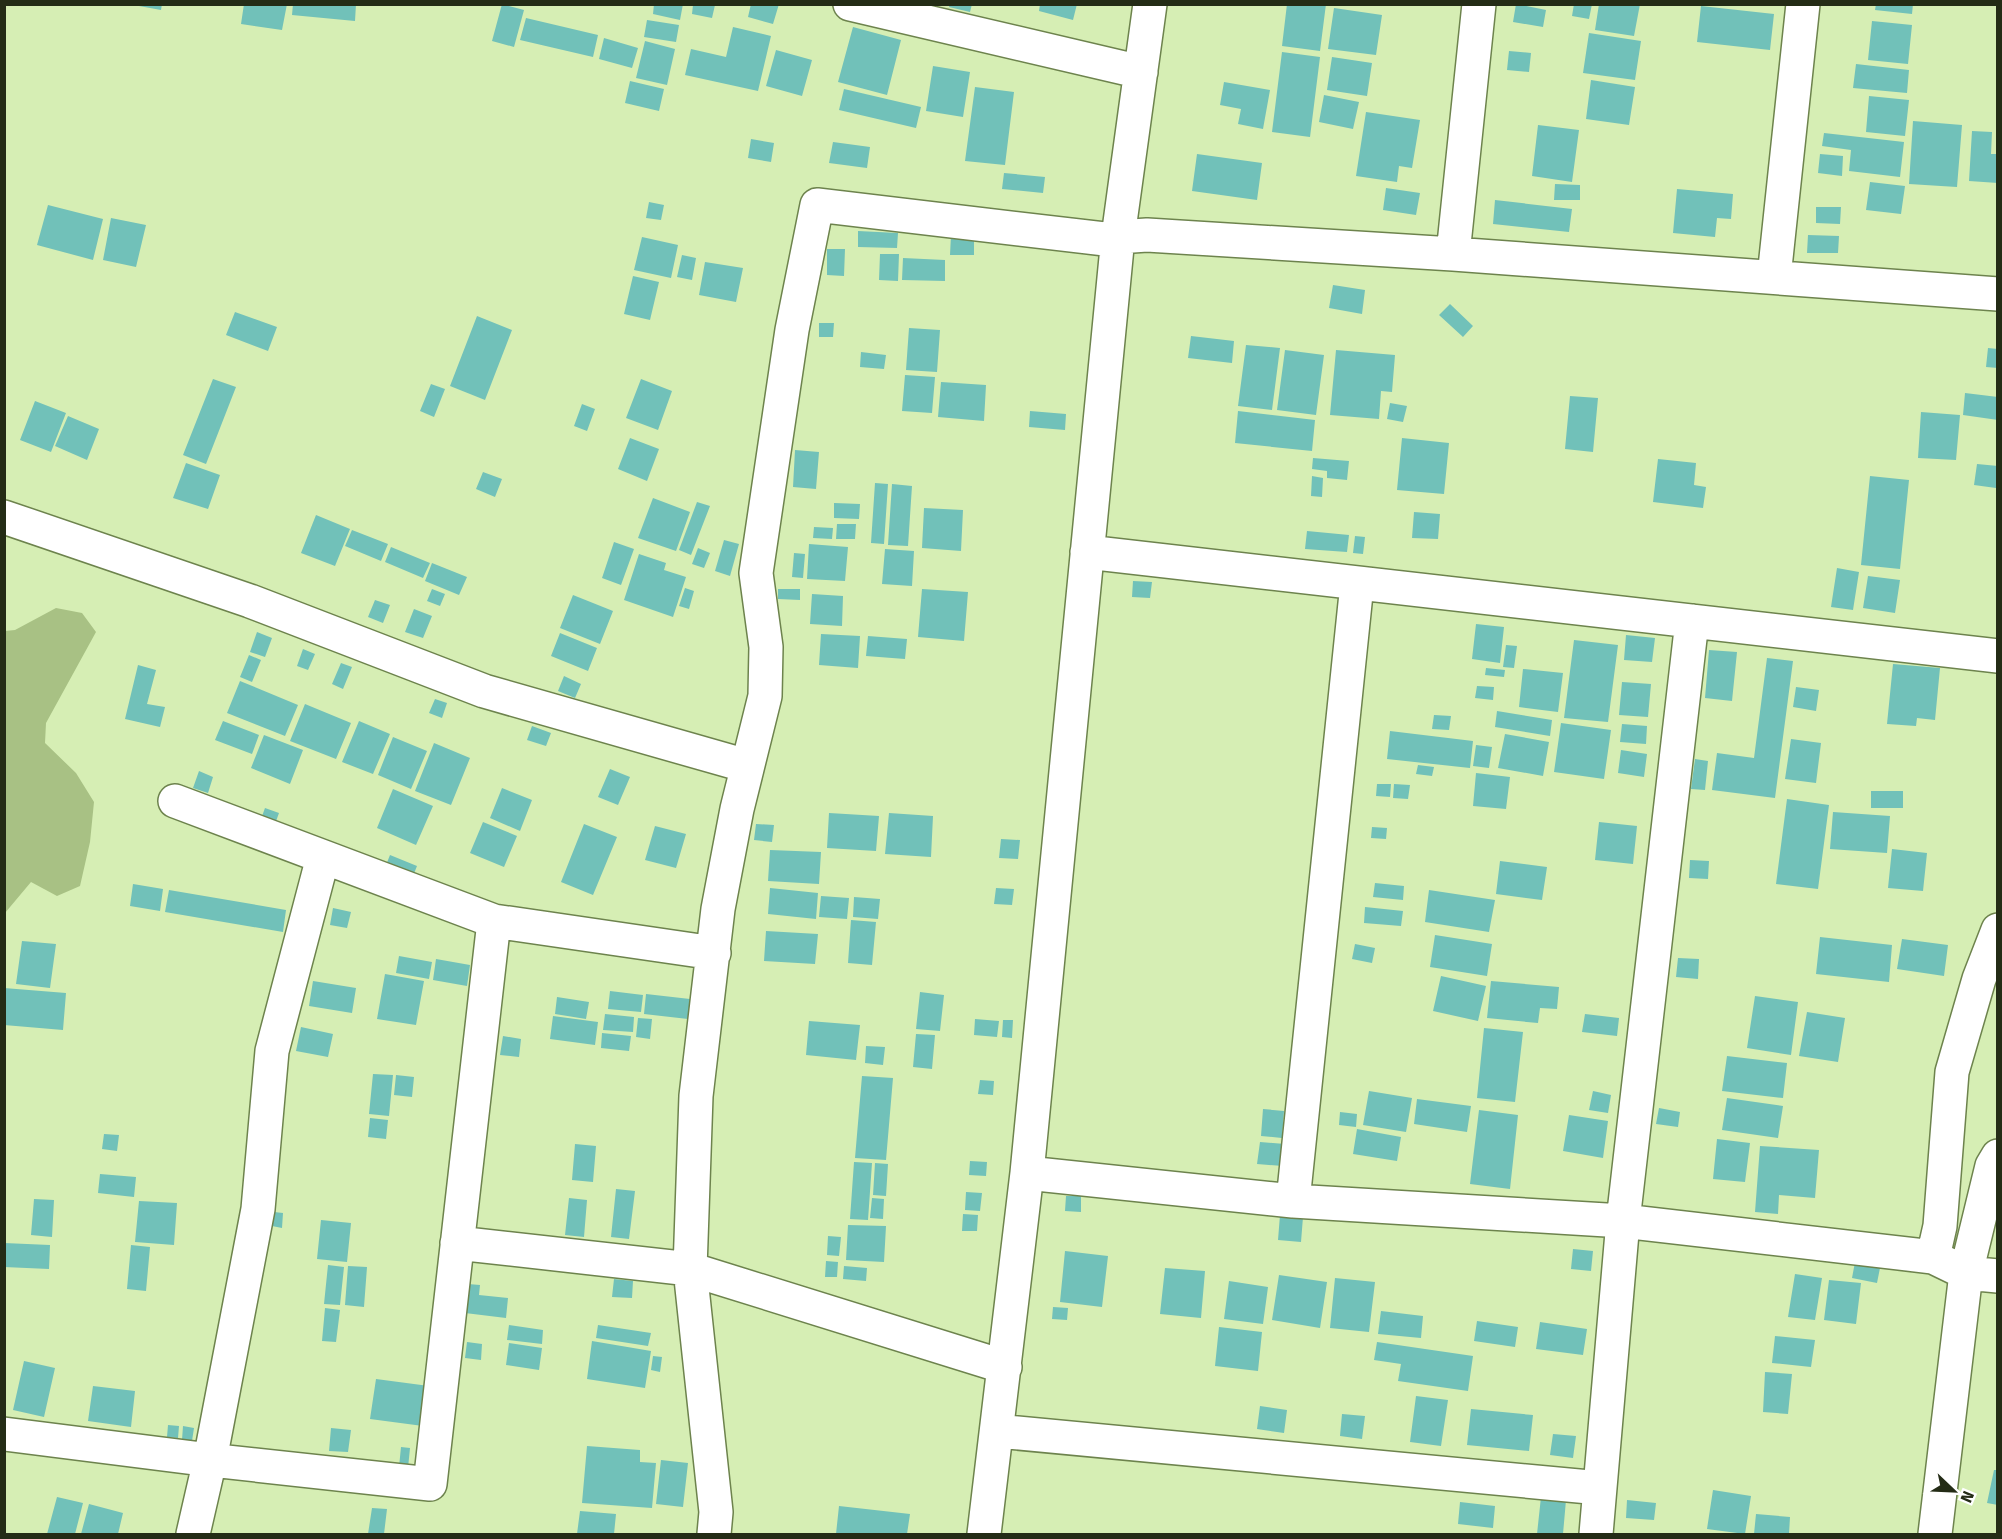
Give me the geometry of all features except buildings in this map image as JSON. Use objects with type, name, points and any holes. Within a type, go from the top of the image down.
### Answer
[{"type":"street","points":[[850,4],[1141,72]]},
{"type":"street","points":[[984,1534],[1027,1173],[1118,237],[1150,4]]},
{"type":"street","points":[[1453,254],[1479,4]]},
{"type":"street","points":[[1774,278],[1803,4]]},
{"type":"street","points":[[714,1534],[716,1512],[690,1269],[696,1096],[718,909],[747,766],[765,696],[766,647],[756,573],[792,330],[818,205],[1113,240],[1118,237],[1148,235],[1453,254],[1998,294]]},
{"type":"street","points":[[4,517],[249,601],[484,691],[747,766]]},
{"type":"street","points":[[1087,552],[1998,656]]},
{"type":"street","points":[[1293,1201],[1357,584]]},
{"type":"street","points":[[1596,1534],[1623,1221],[1692,621]]},
{"type":"street","points":[[175,801],[494,921],[714,953]]},
{"type":"street","points":[[193,1534],[210,1460],[258,1209],[272,1051],[323,857]]},
{"type":"street","points":[[4,1434],[210,1460],[430,1484],[494,921]]},
{"type":"street","points":[[1933,1257],[1940,1226],[1952,1072],[1979,979],[1998,930]]},
{"type":"street","points":[[1935,1534],[1966,1273],[1992,1166],[1998,1156]]},
{"type":"street","points":[[1027,1173],[1293,1201],[1623,1221],[1933,1257],[1966,1273],[1998,1276]]},
{"type":"street","points":[[457,1242],[690,1269],[1005,1367]]},
{"type":"street","points":[[997,1431],[1600,1488]]},
{"type":"shaded area","points":[[56,608],[82,613],[96,632],[46,723],[45,743],[76,773],[94,802],[90,842],[80,886],[57,896],[31,882],[5,913],[5,631],[15,630]]}]
